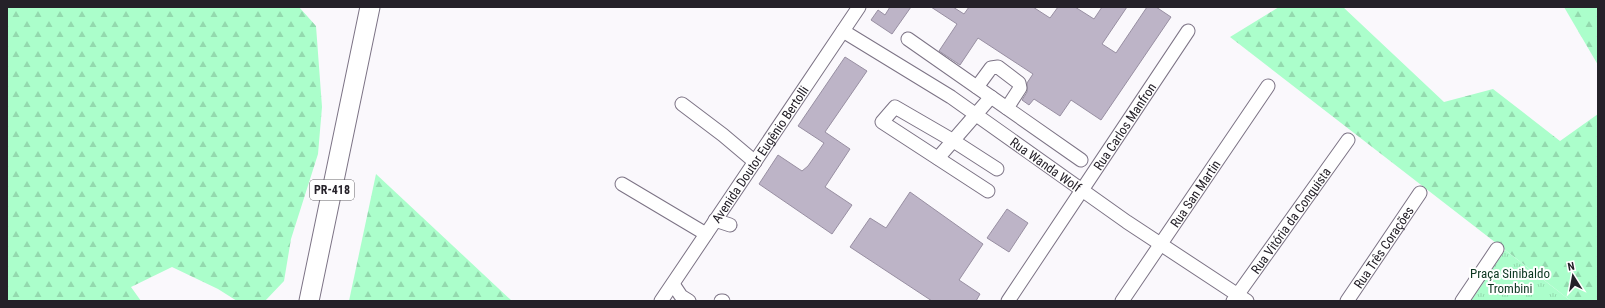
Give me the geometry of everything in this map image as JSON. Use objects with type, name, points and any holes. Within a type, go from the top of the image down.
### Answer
[{"type":"highway","name":"PR-418","points":[[309,301],[370,7]]},
{"type":"street","name":"Avenida Doutor Eugênio Bertolli","points":[[661,301],[859,7]]},
{"type":"street","name":"Rua Wanda Wolf","points":[[843,31],[951,97],[1239,299]]},
{"type":"street","name":"Rua Carlos Manfron","points":[[1008,301],[1188,31]]},
{"type":"street","points":[[908,39],[1081,160]]},
{"type":"street","points":[[977,87],[991,68],[998,67],[1019,83],[1020,88],[1007,108]]},
{"type":"street","name":"Rua San Martin","points":[[1122,301],[1268,86]]},
{"type":"street","points":[[938,158],[952,140],[991,97]]},
{"type":"street","points":[[682,104],[723,135],[755,162]]},
{"type":"street","points":[[988,191],[882,122],[895,107],[952,140],[997,169]]},
{"type":"street","name":"Rua Vitória da Conquista","points":[[1239,299],[1348,140]]},
{"type":"street","points":[[622,184],[706,234]]},
{"type":"street","name":"Rua Três Corações","points":[[1347,301],[1420,193]]},
{"type":"street","points":[[715,220],[730,225]]},
{"type":"street","points":[[1462,301],[1497,249]]},
{"type":"street","points":[[673,284],[681,296],[689,301]]},
{"type":"green space","points":[[7,7],[299,7],[316,26],[322,107],[318,154],[291,239],[284,281],[265,301],[237,301],[218,289],[172,267],[131,287],[141,301],[7,301]]},
{"type":"green space","points":[[1279,7],[1343,7],[1444,102],[1493,89],[1560,141],[1598,114],[1598,301],[1571,301],[1230,37]]},
{"type":"green space","points":[[1564,7],[1598,7],[1598,65]]},
{"type":"green space","points":[[376,174],[512,301],[349,301]]},
{"type":"green space","name":"Praça Sinibaldo Trombini","points":[[1505,250],[1571,301],[1471,301]]},
{"type":"building","points":[[890,7],[911,7],[892,34],[871,20],[878,10],[885,15]]},
{"type":"building","points":[[931,7],[953,7],[964,14],[969,7],[1033,7],[1050,18],[1058,7],[1075,7],[1094,19],[1102,7],[1127,7],[1102,44],[1116,53],[1147,7],[1156,7],[1171,17],[1101,120],[1071,100],[1060,116],[1034,99],[1029,105],[1022,100],[1027,92],[1027,83],[1033,74],[978,38],[960,65],[939,51],[957,24]]},
{"type":"building","points":[[845,57],[867,71],[825,132],[850,149],[825,187],[852,205],[832,234],[759,184],[778,155],[802,171],[808,166],[824,143],[798,126]]},
{"type":"building","points":[[910,192],[983,244],[959,280],[980,294],[976,301],[932,301],[850,247],[870,218],[886,228]]},
{"type":"building","points":[[1007,209],[1028,223],[1009,252],[987,238]]}]
